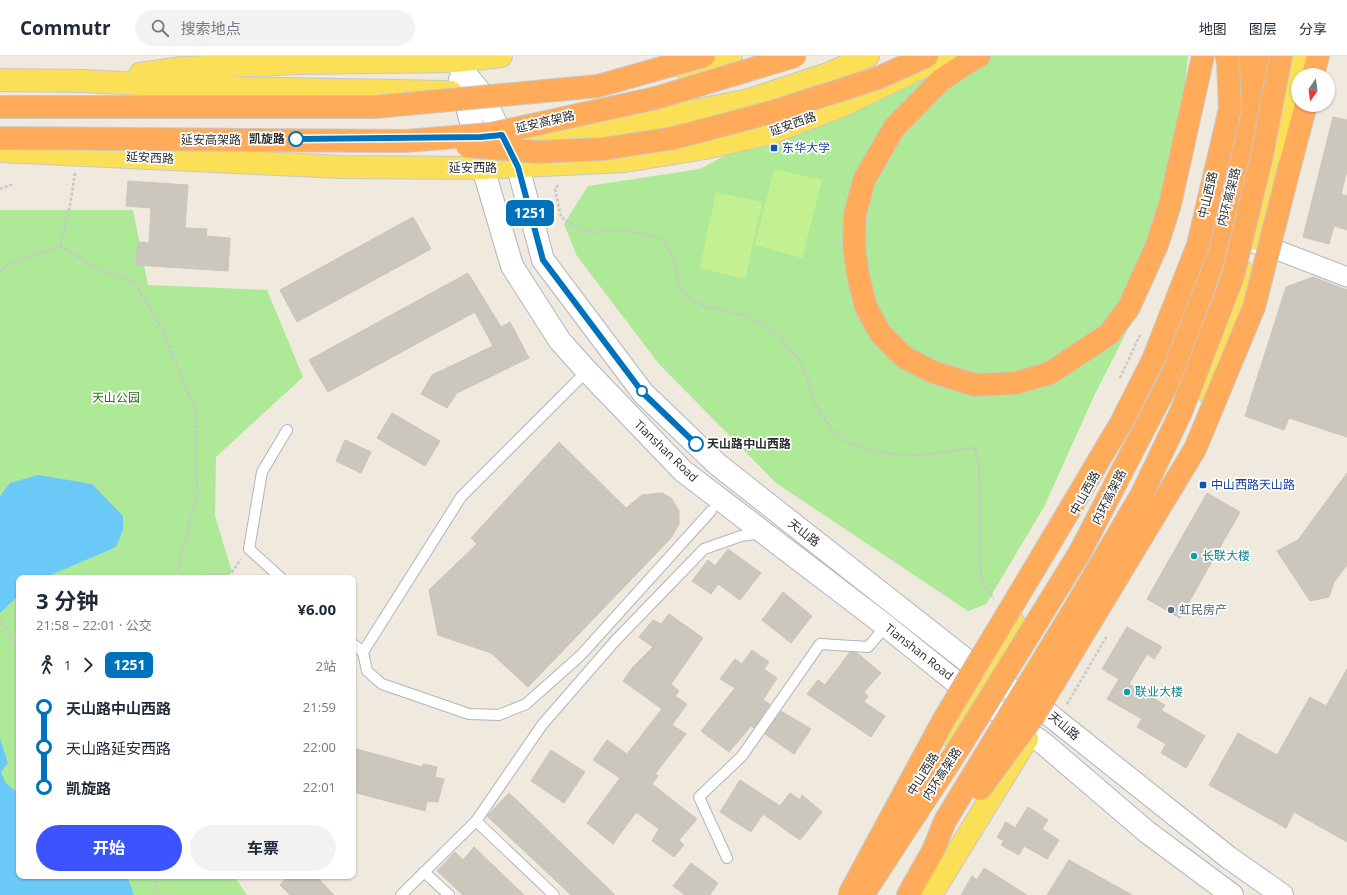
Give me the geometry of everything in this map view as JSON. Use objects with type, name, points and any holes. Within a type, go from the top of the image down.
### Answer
[{"type":"highway","points":[[0,106],[375,107],[598,86],[704,56]]},
{"type":"highway","name":"延安高架路","points":[[0,138],[406,141],[491,134],[656,98],[795,56]]},
{"type":"highway","points":[[406,141],[536,152],[603,149],[674,138],[788,108],[878,78],[928,56]]},
{"type":"highway","points":[[979,56],[941,80],[894,128],[864,180],[855,214],[854,245],[858,275],[866,307],[880,333],[904,357],[933,372],[975,385],[1016,384],[1050,373],[1109,334],[1129,307],[1158,245],[1170,204],[1203,56]]},
{"type":"highway","points":[[1226,56],[1228,60],[1230,109]]},
{"type":"highway","points":[[848,895],[943,721],[1120,423],[1149,367],[1198,245],[1241,56]]},
{"type":"highway","name":"内环高架路","points":[[863,895],[962,743],[1080,552],[1172,375],[1211,267],[1243,143],[1258,56]]},
{"type":"highway","name":"内环高架路","points":[[908,895],[933,851],[945,822],[1142,494],[1181,412],[1233,276],[1262,155],[1281,56]]},
{"type":"highway","points":[[1315,68],[1318,56]]},
{"type":"highway","points":[[933,851],[1033,717],[1194,449],[1254,307],[1304,112]]},
{"type":"main road","points":[[83,81],[182,68],[299,63],[455,61],[502,56]]},
{"type":"main road","points":[[0,80],[83,81],[221,88],[472,92],[642,80],[731,56]]},
{"type":"main road","name":"延安西路","points":[[31,152],[108,139],[475,137],[629,124],[749,100],[828,74],[868,56]]},
{"type":"main road","name":"延安西路","points":[[0,151],[342,167],[483,168],[625,161],[704,148],[770,132],[839,106],[945,56]]},
{"type":"main road","name":"中山西路","points":[[848,895],[986,673],[1120,431],[1162,339],[1196,244],[1241,56]]},
{"type":"main road","points":[[1251,243],[1285,56]]},
{"type":"main road","points":[[1301,68],[1305,56]]},
{"type":"main road","name":"天山路","points":[[455,61],[472,92],[502,135],[518,167],[543,260],[643,393],[717,464],[966,660],[1045,711],[1222,852],[1282,895]]},
{"type":"main road","name":"延安西路","points":[[828,74],[902,77]]},
{"type":"main road","name":"Tianshan Road","points":[[472,92],[475,137],[512,266],[560,341],[683,471],[886,626],[957,683],[1030,735]]},
{"type":"main road","points":[[931,895],[1045,711],[1174,477],[1216,373],[1291,103]]},
{"type":"main road","points":[[1030,735],[1043,743],[1147,832],[1232,895]]},
{"type":"street","points":[[1251,243],[1272,248],[1347,277]]},
{"type":"lane","points":[[362,652],[461,497],[587,371]]},
{"type":"lane","points":[[278,575],[249,549],[262,472],[287,430]]},
{"type":"lane","points":[[356,647],[362,652],[367,671],[382,684],[469,714],[499,715],[526,704],[580,655],[711,511]]},
{"type":"lane","points":[[401,895],[476,821],[542,725],[615,641],[704,549],[742,536],[764,533]]},
{"type":"lane","points":[[727,858],[699,797],[742,756],[820,644],[868,647],[886,626]]},
{"type":"lane","points":[[476,821],[554,895]]},
{"type":"lane","points":[[424,872],[448,895]]},
{"type":"path","points":[[575,164],[555,189],[561,217],[571,224],[593,234],[603,230],[635,232],[663,240],[672,256],[681,290],[691,299],[704,306],[750,317],[780,336],[787,347],[801,363],[809,383],[813,399],[821,415],[836,433],[849,444],[868,450],[895,454],[924,455],[975,447],[979,470],[981,582],[998,604]]},
{"type":"path","points":[[60,246],[69,211],[75,173]]},
{"type":"path","points":[[0,189],[13,184]]},
{"type":"path","points":[[0,272],[7,265],[60,246]]},
{"type":"path","points":[[60,246],[96,268],[134,282],[163,331],[196,412],[197,494],[176,575]]},
{"type":"path","points":[[1116,385],[1142,330]]},
{"type":"path","points":[[210,575],[232,572],[249,549]]},
{"type":"path","points":[[0,619],[16,644]]},
{"type":"path","points":[[153,879],[159,895]]},
{"type":"green space","points":[[906,56],[1188,56],[1183,103],[1130,325],[1094,396],[1044,507],[986,604],[968,611],[776,483],[659,364],[577,256],[564,224],[588,186],[700,169]]},
{"type":"green space","points":[[774,169],[822,180],[802,258],[755,245]]},
{"type":"green space","points":[[716,192],[762,202],[745,279],[700,268]]},
{"type":"green space","name":"天山公园","points":[[0,210],[133,210],[148,285],[267,290],[303,377],[216,457],[215,516],[232,572],[229,575],[16,575],[16,879],[236,879],[247,895],[0,895]]},
{"type":"water","points":[[38,475],[92,484],[123,516],[123,530],[116,547],[51,575],[16,575],[16,598],[0,613],[0,496],[10,483]]},
{"type":"water","points":[[0,739],[8,763],[1,772],[6,783],[16,791],[16,879],[128,879],[134,895],[0,895]]},
{"type":"building","points":[[1333,117],[1347,120],[1347,170],[1341,194],[1347,196],[1347,230],[1334,226],[1329,244],[1303,237]]},
{"type":"building","points":[[128,181],[188,185],[185,228],[207,229],[206,236],[230,238],[228,271],[136,265],[138,242],[149,243],[151,208],[126,206]]},
{"type":"building","points":[[413,217],[431,249],[297,322],[280,290]]},
{"type":"building","points":[[468,273],[501,327],[510,322],[529,358],[457,393],[447,408],[421,394],[432,375],[493,346],[475,312],[328,392],[309,360]]},
{"type":"building","points":[[1313,277],[1347,290],[1347,437],[1289,418],[1284,430],[1245,416],[1286,287]]},
{"type":"building","points":[[392,413],[440,441],[425,466],[377,438]]},
{"type":"building","points":[[345,440],[371,452],[361,473],[336,461]]},
{"type":"building","points":[[559,442],[626,508],[642,495],[662,493],[671,498],[679,511],[679,524],[671,538],[528,687],[491,653],[438,635],[429,590],[477,544],[471,538]]},
{"type":"building","points":[[1347,473],[1347,565],[1334,582],[1329,597],[1310,601],[1277,551],[1298,540]]},
{"type":"building","name":"长联大楼","points":[[1207,493],[1240,512],[1180,618],[1147,599]]},
{"type":"building","points":[[728,549],[761,573],[740,600],[718,584],[711,594],[692,581],[708,560],[715,566]]},
{"type":"building","points":[[783,592],[812,616],[791,643],[762,620]]},
{"type":"building","points":[[669,614],[703,638],[671,684],[679,691],[675,696],[687,704],[672,725],[686,734],[655,774],[658,776],[652,784],[697,819],[679,840],[684,845],[674,857],[652,841],[659,829],[636,812],[613,844],[587,823],[620,778],[593,760],[607,740],[627,754],[662,709],[623,681],[632,668],[653,647],[639,637],[653,620],[661,624]]},
{"type":"building","name":"联业大楼","points":[[1127,627],[1162,647],[1154,659],[1147,654],[1129,684],[1165,705],[1161,710],[1205,736],[1186,768],[1161,753],[1166,744],[1137,727],[1142,719],[1107,699],[1119,679],[1102,669]]},
{"type":"building","points":[[752,650],[769,662],[764,669],[777,678],[763,700],[770,704],[754,728],[751,726],[729,752],[701,731],[735,688],[720,679],[735,659],[742,664]]},
{"type":"building","points":[[850,652],[857,653],[881,673],[864,692],[868,696],[864,702],[885,716],[871,737],[807,694],[818,680],[825,685]]},
{"type":"building","points":[[1347,669],[1347,842],[1294,812],[1286,828],[1209,785],[1238,733],[1277,755],[1310,697],[1326,706]]},
{"type":"building","points":[[781,711],[811,729],[794,754],[765,734]]},
{"type":"building","points":[[356,749],[422,767],[423,764],[437,767],[435,777],[444,779],[438,802],[427,801],[425,811],[356,793]]},
{"type":"building","points":[[551,750],[585,772],[564,803],[531,781]]},
{"type":"building","points":[[740,780],[780,806],[790,793],[800,800],[802,795],[822,812],[800,840],[763,814],[751,832],[720,812]]},
{"type":"building","points":[[509,793],[615,895],[571,895],[487,816]]},
{"type":"building","points":[[1028,807],[1048,820],[1042,829],[1059,840],[1047,859],[1024,846],[1019,855],[1001,845],[1004,841],[997,837],[1006,822],[1015,828]]},
{"type":"building","points":[[474,847],[524,895],[463,895],[437,871],[455,852],[463,860]]},
{"type":"building","points":[[1069,860],[1132,895],[1047,895]]},
{"type":"building","points":[[691,863],[718,883],[710,895],[685,895],[673,886]]},
{"type":"building","points":[[984,868],[1027,895],[961,895],[972,876],[977,880]]},
{"type":"building","points":[[285,879],[319,879],[334,895],[290,895],[280,885]]},
{"type":"bus line","name":"1251","points":[[296,139],[481,137],[502,135],[518,167],[543,260],[643,393],[696,444]]},
{"type":"place","name":"凯旋路","points":[[296,139]]},
{"type":"place","name":"东华大学","points":[[774,148]]},
{"type":"place","name":"天山路中山西路","points":[[696,444]]},
{"type":"place","name":"中山西路天山路","points":[[1203,485]]},
{"type":"place","name":"长联大楼","points":[[1194,556]]},
{"type":"place","name":"虹民房产","points":[[1171,610]]},
{"type":"place","name":"联业大楼","points":[[1127,692]]}]
